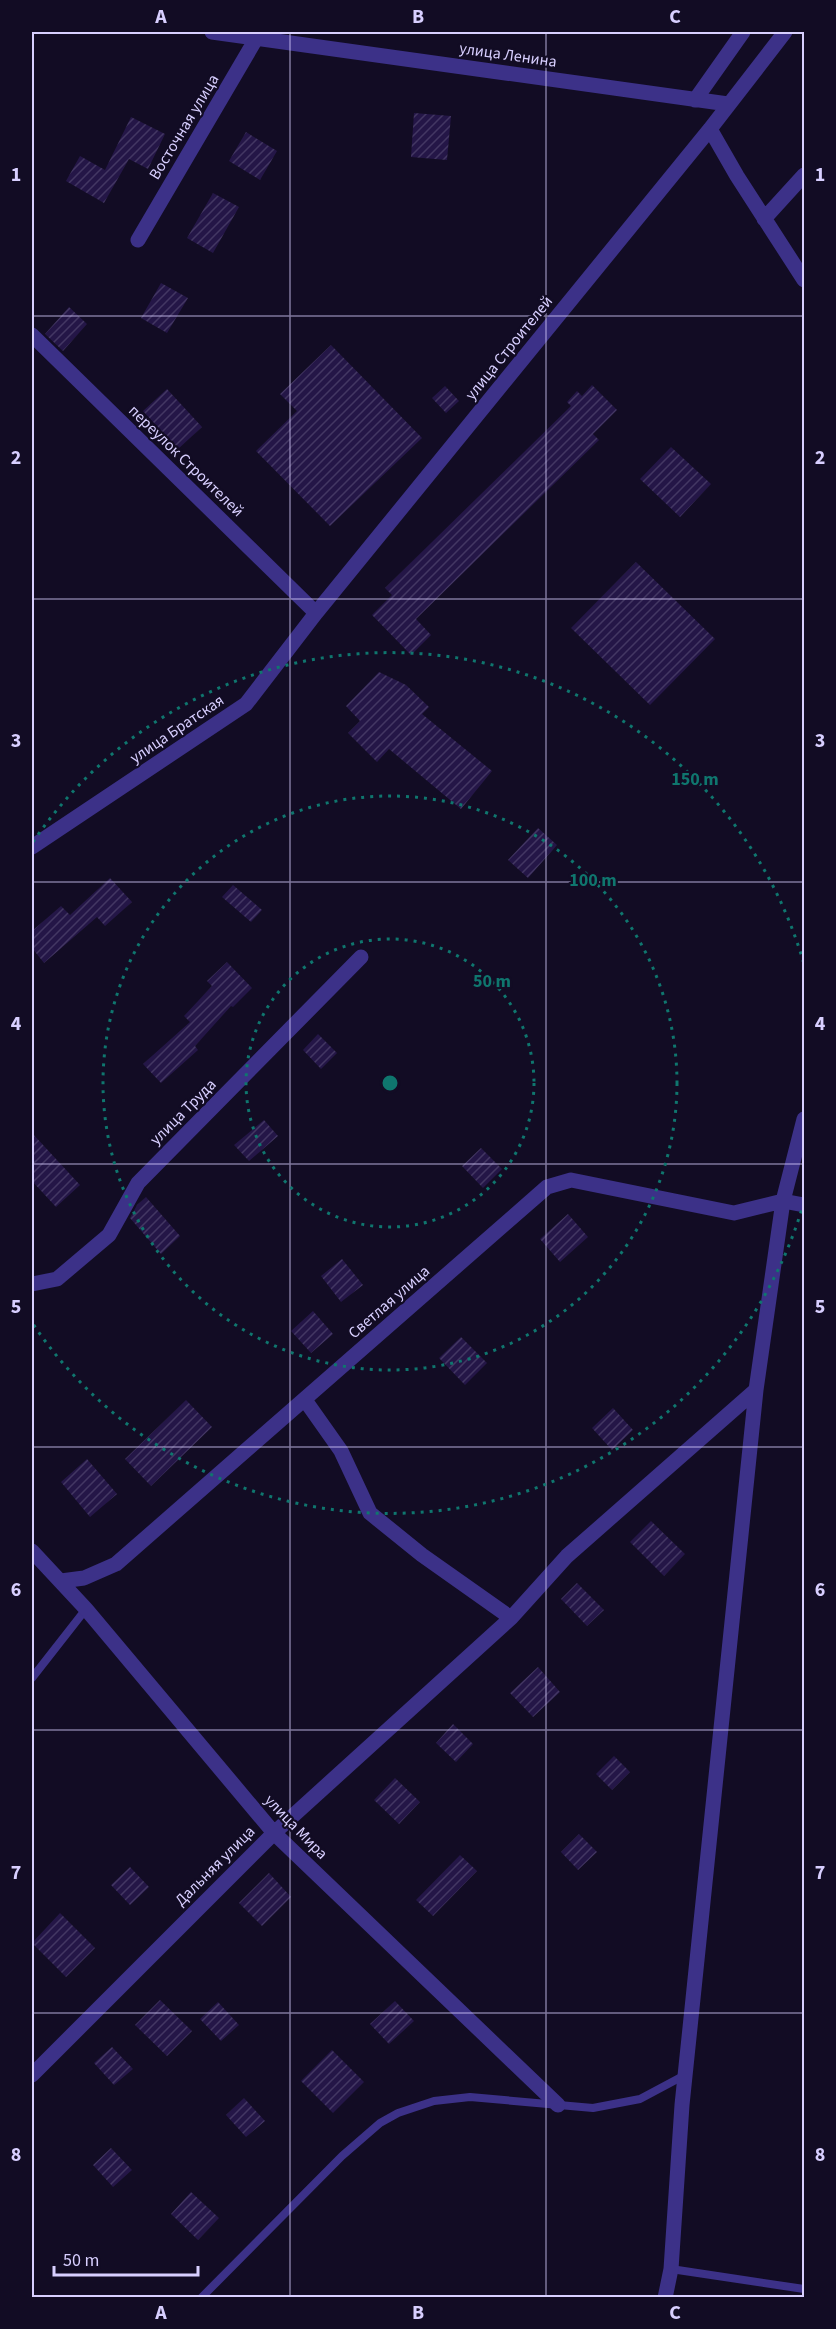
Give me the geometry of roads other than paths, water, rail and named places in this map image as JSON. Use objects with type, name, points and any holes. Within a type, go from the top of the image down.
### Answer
[{"type":"street","name":"улица Ленина","points":[[212,32],[259,34],[728,104]]},
{"type":"street","points":[[695,99],[743,32]]},
{"type":"street","name":"улица Строителей","points":[[316,613],[710,129],[786,32]]},
{"type":"street","name":"Восточная улица","points":[[138,240],[259,34]]},
{"type":"street","points":[[710,129],[804,280]]},
{"type":"street","points":[[764,219],[804,175]]},
{"type":"street","name":"переулок Строителей","points":[[32,335],[316,613]]},
{"type":"street","name":"улица Братская","points":[[32,848],[246,704],[316,613]]},
{"type":"street","name":"улица Труда","points":[[32,1284],[57,1279],[109,1235],[138,1183],[361,957]]},
{"type":"street","points":[[665,2298],[671,2269],[685,2075],[756,1390],[783,1201],[804,1119]]},
{"type":"street","name":"Светлая улица","points":[[61,1581],[84,1578],[116,1564],[547,1187],[571,1180],[735,1213],[783,1201]]},
{"type":"street","points":[[783,1201],[804,1205]]},
{"type":"street","name":"Дальняя улица","points":[[32,2075],[274,1833],[511,1618],[567,1556],[756,1390]]},
{"type":"street","points":[[305,1401],[341,1451],[370,1513],[422,1555],[511,1618]]},
{"type":"street","name":"улица Мира","points":[[32,1551],[86,1609],[274,1833],[558,2105]]},
{"type":"lane","points":[[32,1678],[86,1609]]},
{"type":"lane","points":[[201,2298],[342,2157],[380,2123],[398,2113],[434,2101],[470,2097],[593,2108],[640,2099],[685,2075]]},
{"type":"lane","points":[[671,2269],[804,2289]]}]
